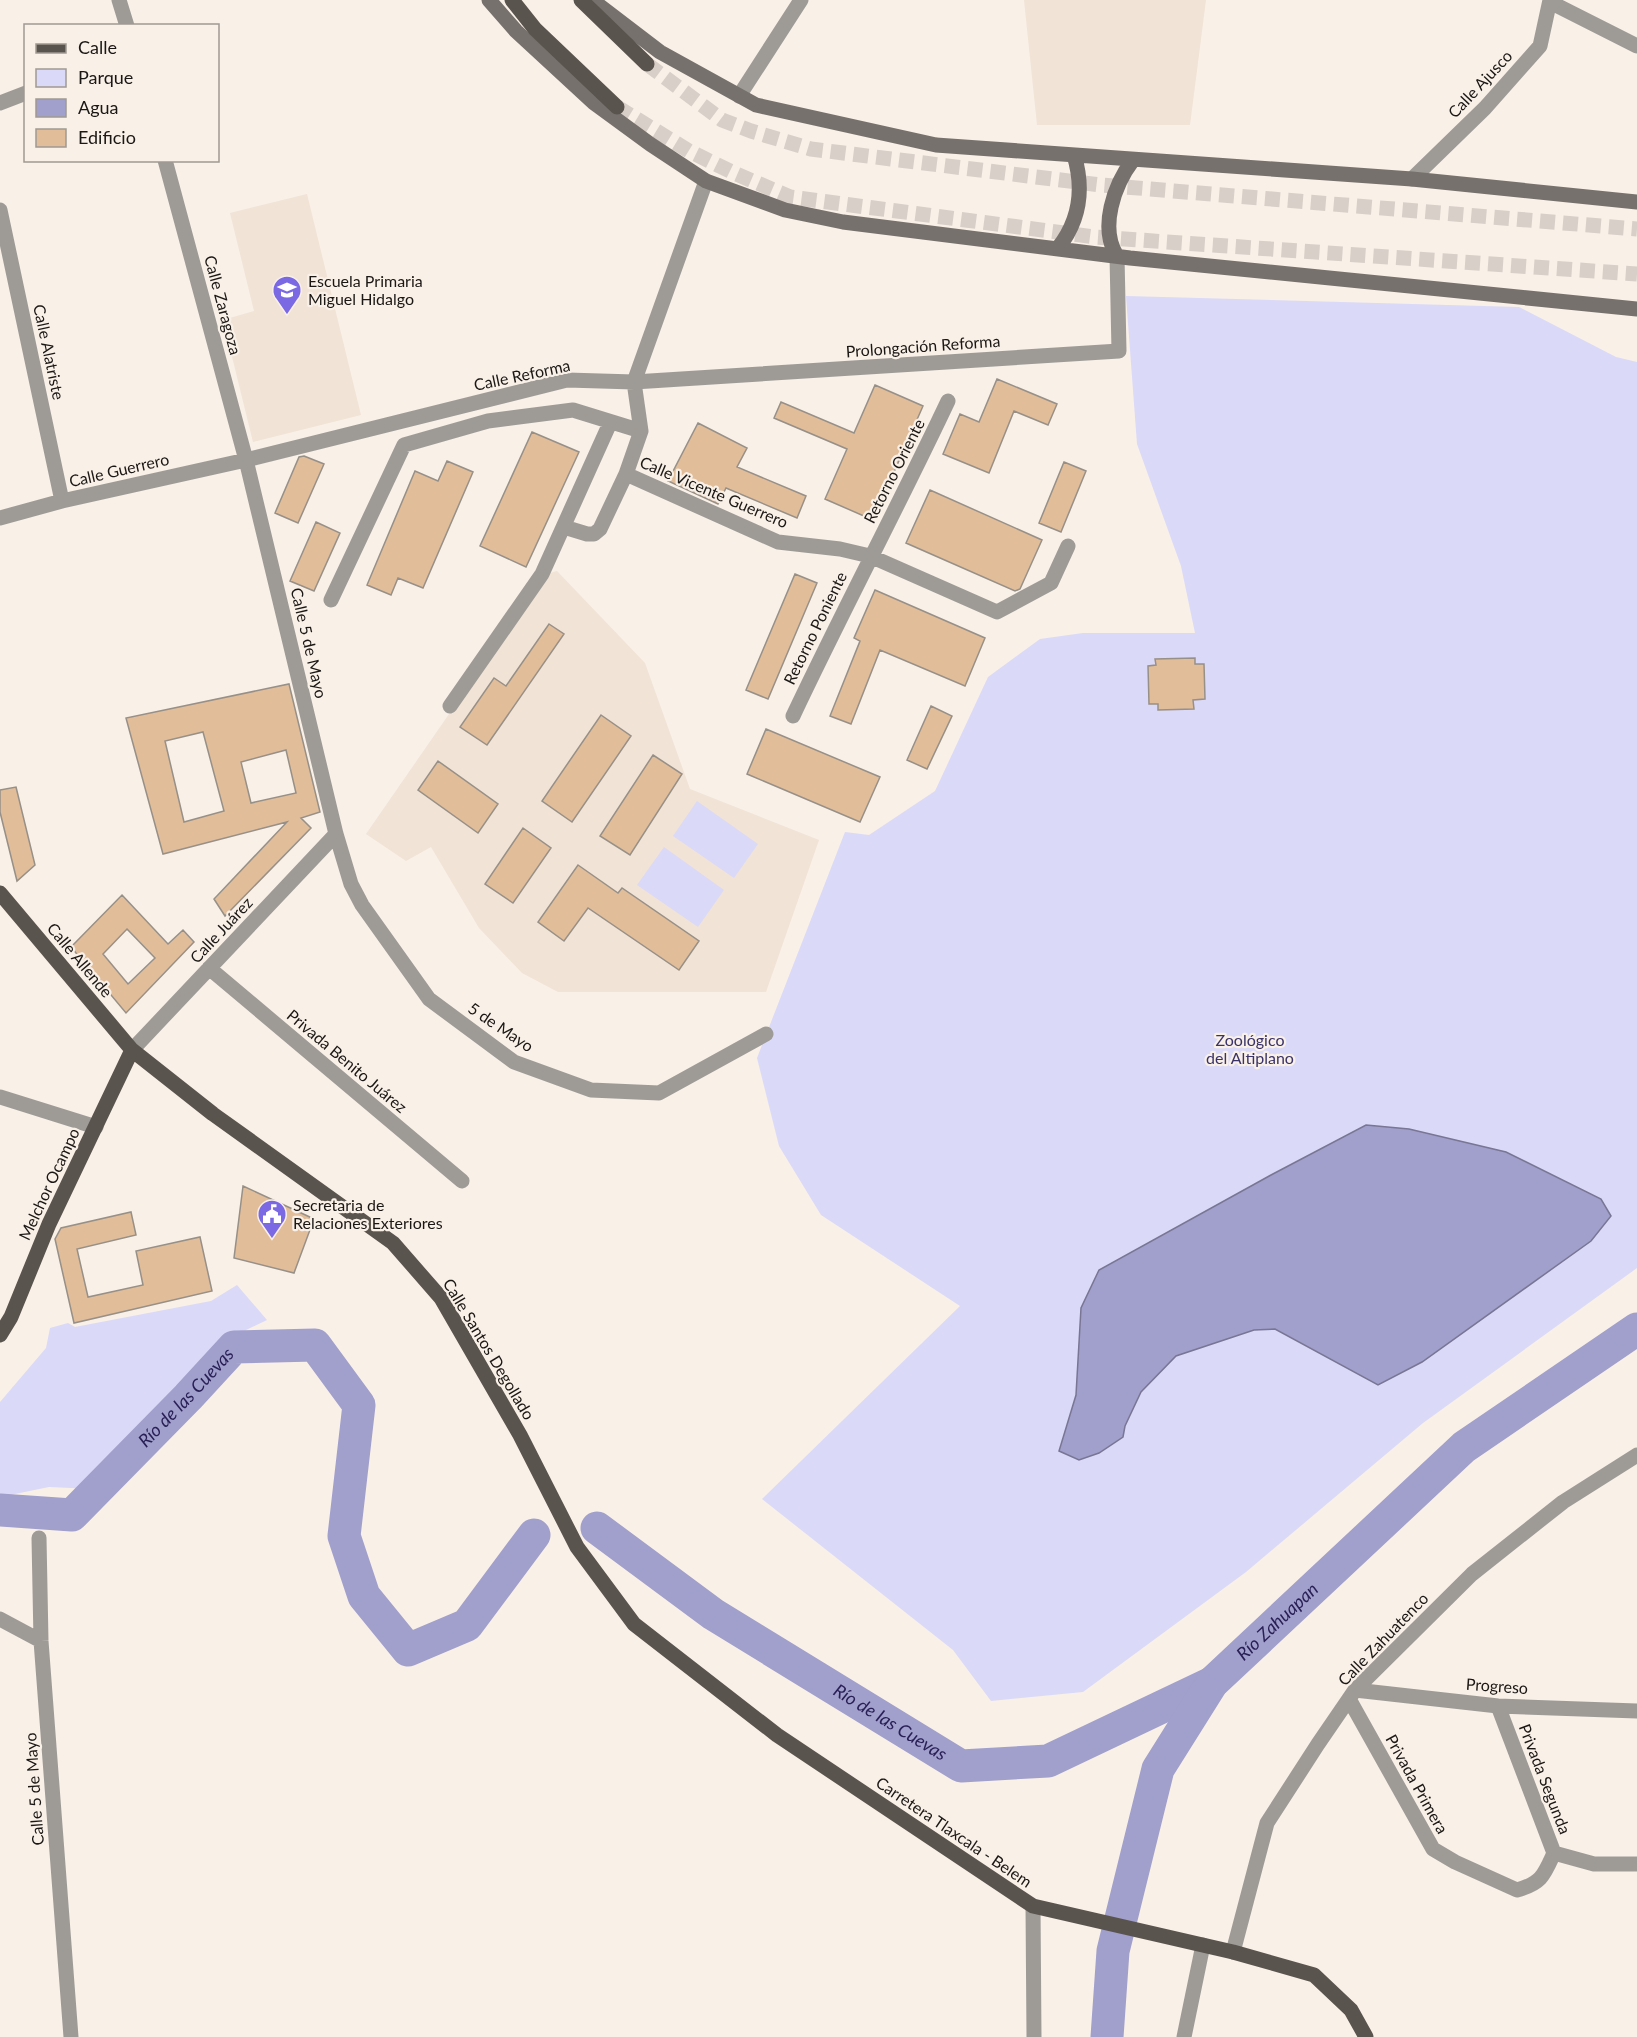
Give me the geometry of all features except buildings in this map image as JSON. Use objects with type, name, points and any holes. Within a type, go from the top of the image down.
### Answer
[{"type":"main road","points":[[512,0],[535,29],[616,107]]},
{"type":"main road","points":[[581,0],[647,64]]},
{"type":"main road","name":"Calle Allende","points":[[0,893],[132,1050]]},
{"type":"main road","name":"Melchor Ocampo","points":[[0,1335],[11,1317],[49,1224],[132,1050]]},
{"type":"main road","name":"Calle Santos Degollado","points":[[132,1050],[213,1114],[393,1243],[441,1298],[520,1434],[577,1547]]},
{"type":"main road","name":"Carretera Tlaxcala - Belem","points":[[577,1547],[634,1624],[777,1735],[1038,1907],[1233,1952],[1314,1975],[1351,2010],[1366,2037]]},
{"type":"street","points":[[119,0],[126,24]]},
{"type":"street","points":[[489,0],[516,31],[594,103],[650,144],[706,181],[785,210],[843,222],[1117,256],[1637,309]]},
{"type":"street","points":[[592,0],[660,52],[739,96],[770,109],[936,145],[1412,179],[1637,202]]},
{"type":"street","points":[[739,96],[801,0]]},
{"type":"street","points":[[1550,1],[1637,46]]},
{"type":"street","name":"Calle Ajusco","points":[[1412,179],[1485,108],[1540,46],[1550,1]]},
{"type":"street","points":[[0,103],[24,94]]},
{"type":"street","points":[[1058,248],[1071,229],[1079,200],[1078,169],[1074,155]]},
{"type":"street","points":[[1117,256],[1112,247],[1109,227],[1111,212],[1122,174],[1133,160]]},
{"type":"street","name":"Calle Zaragoza","points":[[166,162],[246,460]]},
{"type":"street","points":[[564,527],[587,534],[594,534],[600,529],[626,474],[641,431],[634,382],[706,181]]},
{"type":"street","name":"Calle Alatriste","points":[[0,210],[62,501]]},
{"type":"street","name":"Prolongación Reforma","points":[[634,382],[1119,351],[1117,256]]},
{"type":"street","name":"Calle Reforma","points":[[246,460],[567,380],[634,382]]},
{"type":"street","name":"Retorno Oriente","points":[[870,556],[914,474],[948,401]]},
{"type":"street","points":[[331,600],[404,445],[488,421],[573,410],[641,431]]},
{"type":"street","points":[[450,706],[542,574],[610,423]]},
{"type":"street","name":"Calle Guerrero","points":[[0,518],[62,501],[246,460]]},
{"type":"street","name":"Calle 5 de Mayo","points":[[246,460],[336,834]]},
{"type":"street","name":"Calle Vicente Guerrero","points":[[626,474],[778,542],[840,549],[870,556],[997,612],[1051,583],[1068,546]]},
{"type":"street","name":"Retorno Poniente","points":[[793,716],[870,556]]},
{"type":"street","name":"Calle Juárez","points":[[132,1050],[336,834]]},
{"type":"street","name":"5 de Mayo","points":[[336,834],[351,884],[362,904],[429,999],[514,1062],[591,1090],[659,1093],[766,1034]]},
{"type":"street","name":"Privada Benito Juárez","points":[[209,968],[462,1181]]},
{"type":"street","points":[[0,1097],[96,1127]]},
{"type":"street","name":"Calle Zahuatenco","points":[[1233,1952],[1267,1823],[1352,1694],[1473,1574],[1563,1502],[1637,1455]]},
{"type":"street","name":"Calle 5 de Mayo","points":[[39,1538],[41,1641],[71,2037]]},
{"type":"street","points":[[0,1618],[41,1641]]},
{"type":"street","name":"Progreso","points":[[1352,1694],[1498,1706],[1637,1711]]},
{"type":"street","name":"Privada Primera","points":[[1352,1694],[1433,1849],[1455,1862],[1517,1890],[1534,1885],[1543,1876],[1554,1853]]},
{"type":"street","name":"Privada Segunda","points":[[1498,1706],[1554,1853],[1594,1864],[1637,1864]]},
{"type":"street","points":[[1034,2037],[1038,1907]]},
{"type":"street","points":[[1184,2037],[1197,1944]]},
{"type":"shaded area","points":[[1024,0],[1206,0],[1190,125],[1037,125]]},
{"type":"shaded area","name":"Escuela Primaria Miguel Hidalgo","points":[[307,194],[361,415],[253,442],[223,320],[254,311],[230,213]]},
{"type":"shaded area","points":[[557,571],[645,663],[690,789],[819,840],[766,992],[558,992],[522,973],[479,928],[431,847],[406,861],[366,834],[546,574]]},
{"type":"green space","name":"Zoológico del Altiplano","points":[[1126,296],[1519,307],[1616,357],[1637,362],[1637,1268],[1423,1423],[1246,1572],[1083,1692],[991,1701],[953,1650],[762,1499],[960,1306],[821,1215],[779,1146],[757,1058],[845,832],[869,835],[935,791],[988,677],[1040,639],[1083,633],[1195,633],[1181,566],[1137,444]]},
{"type":"green space","points":[[697,801],[758,844],[734,878],[673,836]]},
{"type":"green space","points":[[664,847],[724,890],[698,927],[637,885]]},
{"type":"green space","points":[[237,1285],[267,1320],[229,1338],[154,1426],[141,1430],[92,1489],[49,1487],[0,1495],[0,1402],[46,1348],[50,1328],[68,1323],[75,1327],[211,1301]]},
{"type":"water","points":[[1366,1125],[1409,1129],[1506,1152],[1601,1199],[1611,1216],[1591,1241],[1422,1362],[1378,1385],[1275,1329],[1254,1330],[1176,1356],[1141,1392],[1125,1426],[1123,1437],[1099,1453],[1079,1460],[1059,1451],[1076,1395],[1081,1308],[1099,1270]]},
{"type":"waterway","name":"Río Zahuapan","points":[[1107,2037],[1113,1951],[1158,1769],[1212,1683],[1464,1447],[1637,1329]]},
{"type":"waterway","name":"Río de las Cuevas","points":[[0,1510],[72,1515],[234,1347],[315,1345],[359,1405],[344,1536],[364,1596],[408,1650],[467,1625],[534,1535]]},
{"type":"waterway","name":"Río de las Cuevas","points":[[597,1528],[713,1614],[961,1766],[1048,1761],[1212,1683]]},
{"type":"tunnel","points":[[647,64],[722,120],[811,149],[1101,185],[1637,229]]},
{"type":"tunnel","points":[[617,107],[689,151],[790,197],[1095,237],[1637,274]]},
{"type":"place","name":"Escuela Primaria Miguel Hidalgo","points":[[287,316]]},
{"type":"place","name":"Secretaria de Relaciones Exteriores","points":[[272,1240]]}]
